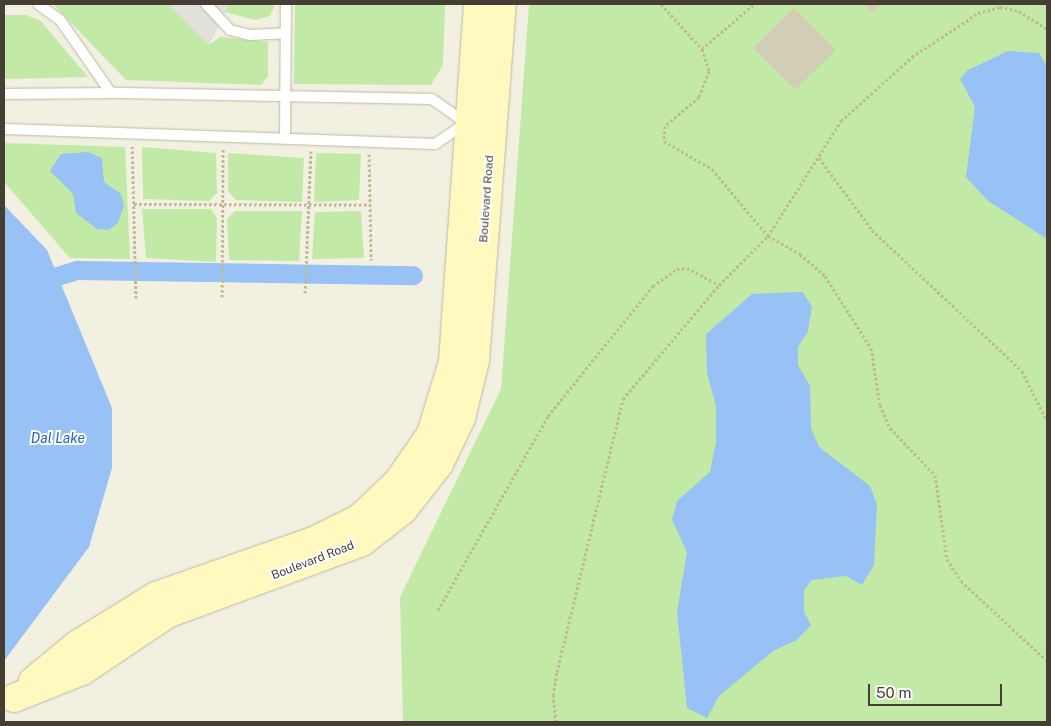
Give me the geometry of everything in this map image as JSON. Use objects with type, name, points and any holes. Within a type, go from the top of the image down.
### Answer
[{"type":"main road","name":"Boulevard Road","points":[[9,703],[77,645],[156,596],[314,541],[360,518],[398,482],[431,434],[453,362],[466,124],[478,4]]},
{"type":"main road","name":"Boulevard Road","points":[[9,703],[82,670],[169,613],[362,542],[403,510],[439,464],[461,418],[476,360],[502,4]]},
{"type":"main road","points":[[466,124],[493,125]]},
{"type":"lane","points":[[38,4],[60,20],[111,93]]},
{"type":"lane","points":[[206,4],[230,30],[250,35],[285,34]]},
{"type":"lane","points":[[285,137],[282,96],[286,4]]},
{"type":"lane","points":[[4,94],[111,93],[432,99],[466,124],[435,144],[285,137],[4,129]]},
{"type":"path","points":[[661,4],[702,49],[709,71],[699,97],[665,126],[664,141],[712,170],[768,236],[800,254],[825,276],[871,348],[880,405],[890,428],[935,475],[947,560],[961,582],[1047,661]]},
{"type":"path","points":[[702,49],[754,4]]},
{"type":"path","points":[[556,722],[553,695],[556,672],[623,399],[719,285],[768,236],[841,121],[912,57],[978,13],[1000,7],[1019,11],[1047,30]]},
{"type":"path","points":[[131,132],[136,298]]},
{"type":"path","points":[[222,296],[223,135]]},
{"type":"path","points":[[305,293],[311,138]]},
{"type":"path","points":[[368,140],[371,260]]},
{"type":"path","points":[[819,158],[872,230],[1022,371],[1047,421]]},
{"type":"path","points":[[134,204],[308,208],[370,205]]},
{"type":"path","points":[[438,610],[548,416],[653,286],[677,269],[687,268],[719,285]]},
{"type":"green space","points":[[53,4],[168,4],[209,45],[220,37],[268,42],[268,76],[261,85],[126,80]]},
{"type":"green space","points":[[229,4],[273,4],[274,7],[270,16],[255,20],[225,12]]},
{"type":"green space","points":[[295,4],[445,4],[443,65],[431,85],[294,84]]},
{"type":"green space","points":[[529,4],[1047,4],[1047,722],[403,722],[400,597],[501,389]]},
{"type":"green space","points":[[4,15],[26,15],[41,21],[88,77],[4,79]]},
{"type":"green space","points":[[4,143],[125,147],[130,259],[70,258],[4,182]]},
{"type":"green space","points":[[142,147],[216,153],[217,193],[209,201],[143,199]]},
{"type":"green space","points":[[228,153],[304,158],[302,202],[236,200],[228,191]]},
{"type":"green space","points":[[316,153],[361,154],[359,200],[314,202]]},
{"type":"green space","points":[[142,209],[211,209],[217,218],[216,262],[146,258]]},
{"type":"green space","points":[[235,211],[302,211],[299,261],[229,260],[227,219]]},
{"type":"green space","points":[[361,211],[364,258],[312,259],[315,212]]},
{"type":"shaded area","points":[[168,4],[229,4],[209,45]]},
{"type":"water","points":[[1008,51],[1039,53],[1047,66],[1047,239],[987,200],[966,177],[975,107],[960,79],[968,70]]},
{"type":"water","points":[[88,152],[102,158],[104,182],[121,194],[124,205],[118,223],[109,230],[97,229],[76,213],[73,194],[50,171],[61,154]]},
{"type":"water","name":"Dal Lake","points":[[4,205],[47,250],[112,408],[112,468],[89,547],[4,661]]},
{"type":"water","points":[[803,292],[812,307],[808,331],[798,347],[798,365],[810,386],[811,428],[819,447],[870,486],[877,505],[874,565],[862,585],[846,576],[812,580],[804,590],[804,612],[811,625],[797,640],[773,651],[719,696],[707,718],[687,708],[677,612],[687,552],[672,520],[677,501],[710,472],[716,442],[716,406],[707,373],[706,334],[752,294]]},
{"type":"building","points":[[863,4],[881,4],[872,13]]},
{"type":"building","points":[[794,8],[836,50],[795,90],[753,48]]},
{"type":"waterway","points":[[57,276],[77,270],[413,275]]}]
